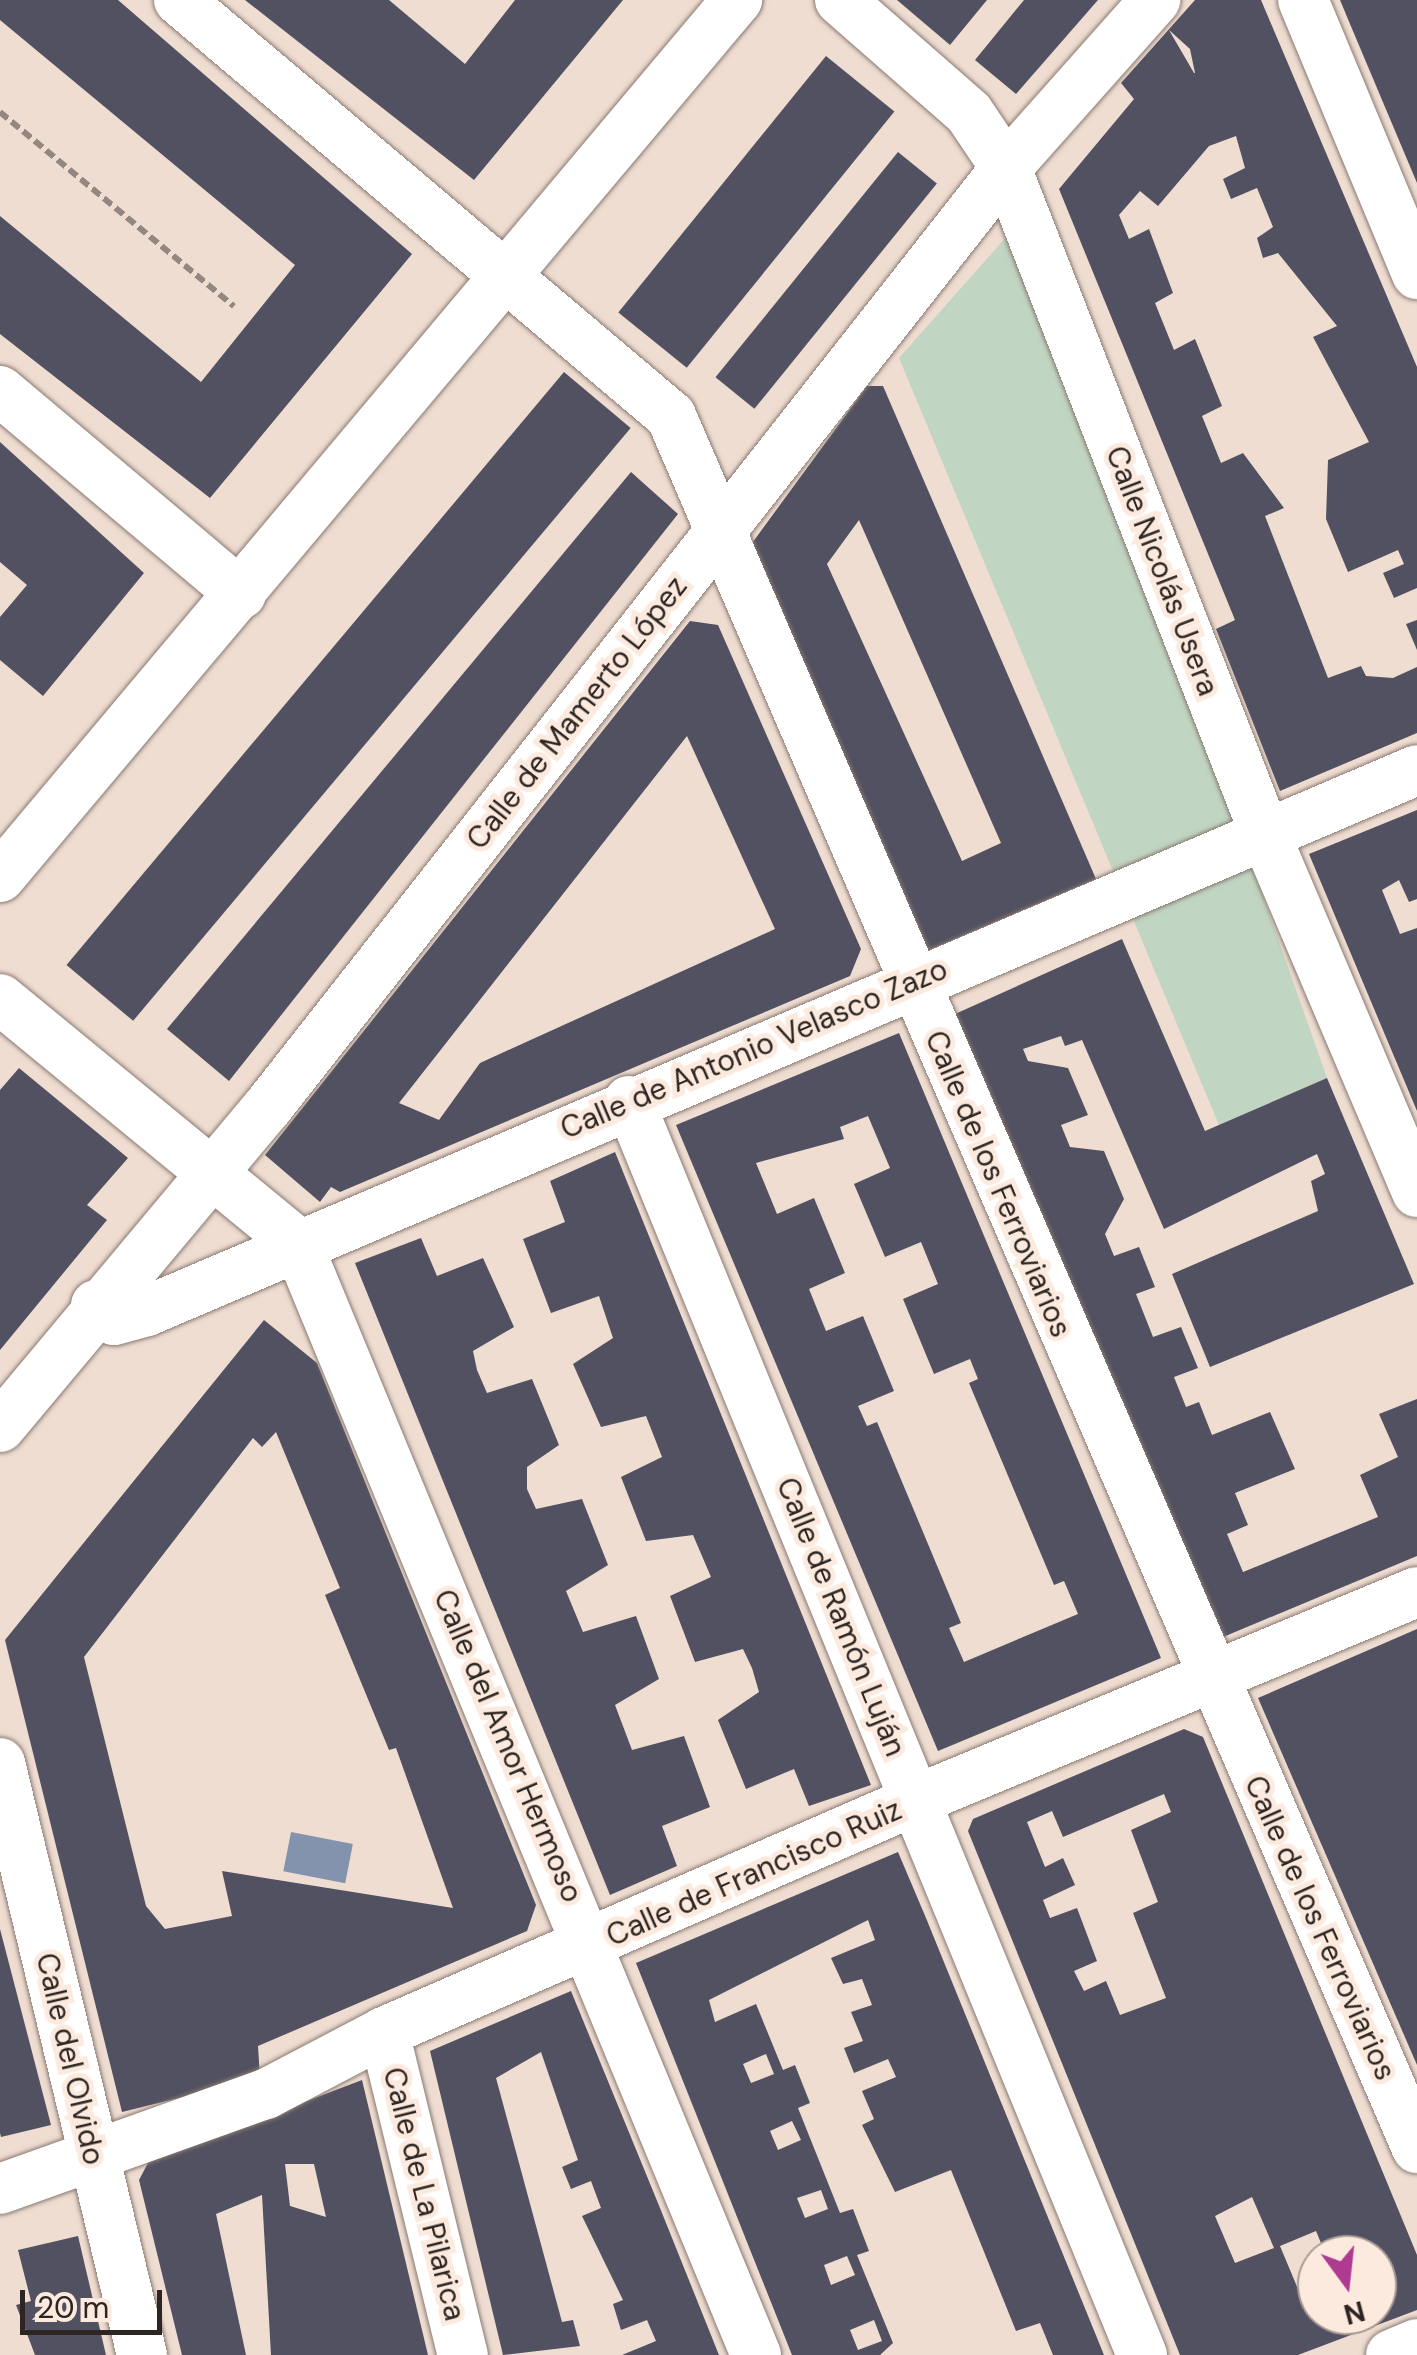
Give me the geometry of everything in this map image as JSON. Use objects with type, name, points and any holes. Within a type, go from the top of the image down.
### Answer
[{"type":"street","name":"Calle de los Ferroviarios","points":[[179,0],[509,274],[671,416],[1209,1677],[1417,2148]]},
{"type":"street","points":[[0,877],[737,0]]},
{"type":"street","name":"Calle Nicolás Usera","points":[[840,0],[969,113],[1006,168],[1265,834],[1417,1192]]},
{"type":"street","name":"Calle de Mamerto López","points":[[0,1427],[210,1172],[1006,168],[1155,0]]},
{"type":"street","points":[[1303,0],[1417,274]]},
{"type":"street","points":[[0,390],[241,594]]},
{"type":"street","name":"Calle de Antonio Velasco Zazo","points":[[96,1306],[114,1320],[148,1311],[297,1243],[1417,770]]},
{"type":"street","name":"Calle del Amor Hermoso","points":[[0,999],[297,1243],[591,1946],[756,2355]]},
{"type":"street","name":"Calle de Ramón Luján","points":[[630,1102],[1142,2355]]},
{"type":"street","name":"Calle de Francisco Ruiz","points":[[0,2189],[91,2150],[266,2094],[384,2032],[591,1946],[916,1800],[1417,1592]]},
{"type":"street","name":"Calle del Olvido","points":[[0,1763],[142,2355]]},
{"type":"street","name":"Calle de La Pilarica","points":[[384,2032],[463,2355]]},
{"type":"street","points":[[1391,2355],[1417,2344]]},
{"type":"path","points":[[0,112],[234,306]]},
{"type":"green space","points":[[1024,217],[1327,1078],[1219,1125],[899,358]]},
{"type":"water","points":[[291,1832],[353,1844],[345,1883],[283,1871]]},
{"type":"building","points":[[0,0],[118,0],[412,254],[210,498],[0,334],[0,216],[201,382],[295,265],[0,20]]},
{"type":"building","points":[[245,0],[389,0],[465,64],[515,0],[623,0],[474,180]]},
{"type":"building","points":[[897,0],[987,0],[950,45]]},
{"type":"building","points":[[1024,0],[1098,0],[1016,94],[975,60]]},
{"type":"building","points":[[1195,0],[1261,0],[1417,367],[1417,588],[1394,598],[1383,573],[1404,564],[1398,550],[1348,572],[1326,519],[1328,460],[1369,442],[1313,337],[1337,326],[1278,253],[1263,258],[1257,238],[1273,227],[1257,188],[1231,199],[1223,179],[1245,168],[1236,136],[1209,146],[1158,206],[1140,191],[1119,215],[1129,239],[1149,229],[1173,293],[1155,303],[1174,350],[1195,339],[1222,406],[1202,416],[1221,463],[1243,453],[1284,508],[1265,516],[1328,678],[1361,666],[1366,676],[1393,678],[1417,667],[1417,733],[1280,791],[1216,629],[1235,620],[1059,189],[1134,99],[1121,83]],"holes":[[[1169,30],[1190,49],[1195,73]]]},
{"type":"building","points":[[1340,0],[1417,0],[1417,183],[1350,24]]},
{"type":"building","points":[[826,56],[894,111],[687,368],[618,312]]},
{"type":"building","points":[[898,152],[937,183],[754,409],[715,377]]},
{"type":"building","points":[[564,372],[631,428],[133,1021],[66,965]]},
{"type":"building","points":[[867,386],[883,386],[1096,879],[920,954],[747,550]],"holes":[[[859,520],[1001,843],[962,861],[827,564]]]},
{"type":"building","points":[[0,442],[144,573],[43,696],[0,660],[0,617],[27,585],[0,562]]},
{"type":"building","points":[[631,472],[678,514],[229,1081],[167,1029]]},
{"type":"building","points":[[1417,620],[1417,650],[1406,624]]},
{"type":"building","points":[[690,621],[718,625],[861,949],[850,976],[340,1192],[331,1187],[320,1202],[265,1155]],"holes":[[[687,736],[775,929],[480,1063],[439,1120],[399,1103]]]},
{"type":"building","points":[[1417,810],[1417,899],[1409,902],[1399,880],[1382,890],[1400,934],[1417,928],[1417,1111],[1309,854]]},
{"type":"building","points":[[1122,939],[1205,1131],[1327,1078],[1414,1284],[1210,1367],[1172,1274],[1318,1211],[1311,1181],[1325,1174],[1317,1154],[1164,1229],[1082,1040],[1065,1046],[1061,1036],[1023,1049],[1028,1061],[1068,1068],[1088,1115],[1061,1125],[1070,1147],[1104,1151],[1124,1199],[1105,1234],[1114,1256],[1139,1247],[1155,1287],[1136,1294],[1153,1337],[1181,1327],[1198,1368],[1174,1377],[1186,1407],[1199,1402],[1212,1435],[1270,1412],[1295,1469],[1235,1493],[1248,1525],[1227,1534],[1243,1572],[1378,1517],[1360,1475],[1398,1457],[1379,1414],[1417,1399],[1417,1556],[1216,1640],[955,1014]]},
{"type":"building","points":[[899,1033],[1161,1658],[938,1751],[676,1125]],"holes":[[[868,1116],[890,1168],[854,1184],[885,1257],[921,1242],[938,1284],[903,1299],[934,1374],[970,1359],[978,1379],[969,1383],[1054,1585],[1064,1581],[1078,1614],[964,1662],[949,1628],[961,1623],[877,1422],[867,1426],[858,1406],[894,1391],[863,1316],[826,1331],[809,1289],[845,1273],[814,1198],[777,1214],[756,1163],[844,1139],[840,1127]]]},
{"type":"building","points":[[19,1068],[128,1158],[87,1205],[107,1220],[0,1350],[0,1090]]},
{"type":"building","points":[[615,1152],[871,1785],[809,1806],[794,1769],[746,1789],[718,1720],[759,1692],[752,1668],[743,1649],[695,1662],[670,1596],[711,1577],[693,1535],[646,1541],[621,1477],[662,1457],[646,1416],[601,1427],[573,1364],[613,1338],[599,1296],[551,1313],[523,1239],[565,1222],[550,1181]]},
{"type":"building","points":[[421,1238],[437,1276],[483,1258],[514,1327],[473,1351],[477,1370],[487,1393],[532,1379],[559,1445],[527,1467],[527,1489],[536,1509],[582,1499],[608,1565],[566,1591],[583,1632],[636,1616],[659,1679],[615,1705],[632,1750],[684,1736],[710,1807],[662,1826],[677,1866],[610,1895],[355,1263]]},
{"type":"building","points":[[264,1320],[317,1363],[536,1905],[527,1931],[258,2046],[260,2078],[122,2112],[5,1640]],"holes":[[[276,1432],[340,1588],[325,1595],[389,1750],[396,1748],[453,1908],[222,1871],[232,1916],[165,1929],[146,1906],[84,1657],[253,1438],[262,1447]]]},
{"type":"building","points":[[1417,1629],[1417,2065],[1258,1698]]},
{"type":"building","points":[[1184,1729],[1203,1737],[1417,2255],[1417,2310],[1397,2318],[1397,2235],[1318,2235],[1316,2231],[1297,2235],[1297,2239],[1280,2246],[1297,2287],[1297,2335],[1351,2335],[1298,2355],[1180,2355],[968,1831],[973,1819]],"holes":[[[1164,1794],[1171,1812],[1131,1830],[1158,1902],[1133,1913],[1166,1998],[1120,2015],[1106,1981],[1084,1991],[1074,1971],[1097,1961],[1077,1908],[1050,1918],[1043,1900],[1075,1885],[1063,1858],[1045,1867],[1027,1822],[1052,1811],[1063,1837]],[[1252,2197],[1274,2248],[1235,2263],[1215,2216]]]},
{"type":"building","points":[[898,1852],[1104,2355],[1053,2355],[1040,2323],[1016,2331],[951,2170],[895,2192],[862,2125],[874,2119],[862,2091],[896,2077],[888,2059],[854,2073],[844,2048],[863,2041],[851,2012],[872,2005],[862,1979],[843,1984],[831,1958],[875,1940],[868,1920],[709,2000],[715,2022],[756,2004],[783,2070],[795,2065],[810,2103],[798,2108],[840,2213],[853,2209],[869,2251],[857,2255],[893,2343],[880,2355],[792,2355],[636,1963]],"holes":[[[766,2054],[774,2074],[751,2083],[743,2064]],[[792,2121],[801,2140],[778,2150],[770,2131]],[[821,2190],[828,2209],[805,2218],[797,2198]],[[847,2256],[855,2275],[831,2285],[824,2265]],[[874,2320],[882,2341],[858,2350],[850,2330]]]},
{"type":"building","points":[[0,1929],[51,2125],[1,2137],[0,2133]]},
{"type":"building","points":[[571,1991],[719,2355],[622,2355],[656,2341],[647,2320],[621,2330],[613,2304],[623,2300],[582,2216],[601,2208],[591,2181],[571,2189],[562,2167],[578,2160],[541,2052],[496,2078],[562,2322],[573,2320],[580,2346],[503,2355],[430,2051]]},
{"type":"building","points":[[362,2080],[428,2355],[271,2355],[262,2195],[216,2214],[246,2355],[182,2355],[139,2180],[149,2161]],"holes":[[[285,2164],[314,2164],[326,2217],[290,2206]]]},
{"type":"building","points":[[78,2236],[106,2355],[35,2355],[16,2305],[31,2301],[18,2250]]}]
